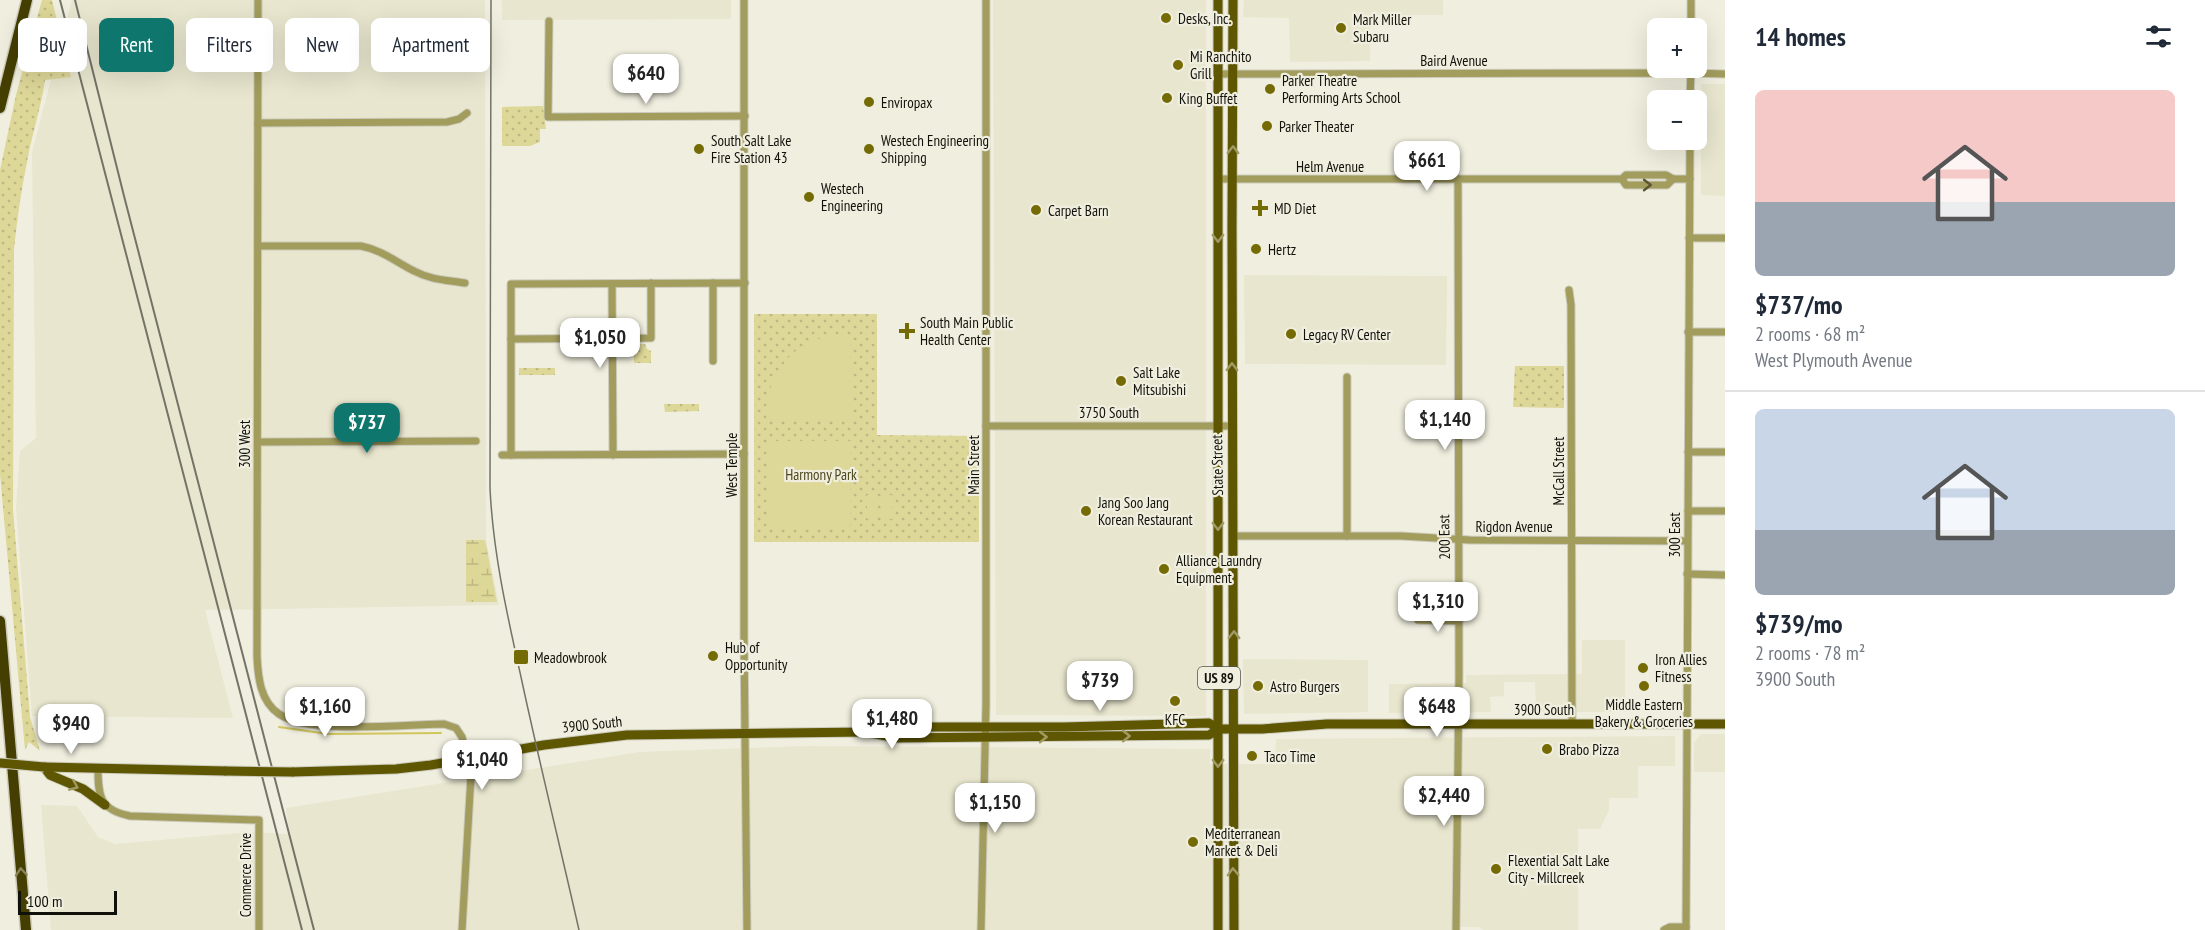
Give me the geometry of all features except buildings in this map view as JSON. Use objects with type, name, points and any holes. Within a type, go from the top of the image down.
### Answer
[{"type":"highway","points":[[22,18],[27,0]]},
{"type":"highway","points":[[23,18],[32,0]]},
{"type":"highway","points":[[0,108],[18,36]]},
{"type":"highway","points":[[0,621],[26,930]]},
{"type":"main road","name":"State Street","points":[[1218,0],[1218,930]]},
{"type":"main road","name":"State Street","points":[[1233,0],[1234,729],[1232,850],[1234,930]]},
{"type":"main road","name":"3900 South","points":[[0,763],[98,769],[292,772],[396,769],[544,745],[627,735],[866,732],[895,727],[1209,723],[1219,729]]},
{"type":"main road","name":"3900 South","points":[[866,732],[897,738],[985,738],[1209,735],[1219,729],[1328,724],[1725,724]]},
{"type":"main road","points":[[44,767],[50,775],[83,789],[105,805]]},
{"type":"street","name":"300 West","points":[[258,0],[257,667],[259,681],[267,701],[278,714],[286,718],[314,725],[444,724],[456,729],[462,737],[466,758]]},
{"type":"street","name":"West Temple","points":[[744,0],[747,930]]},
{"type":"street","name":"Main Street","points":[[981,930],[986,727],[986,0]]},
{"type":"street","points":[[1691,0],[1691,18]]},
{"type":"street","points":[[549,21],[548,117],[745,116]]},
{"type":"street","name":"Baird Avenue","points":[[1218,74],[1647,70]]},
{"type":"street","name":"Baird Avenue","points":[[1707,72],[1725,74]]},
{"type":"street","points":[[258,123],[447,122],[467,113]]},
{"type":"street","name":"300 East","points":[[1686,929],[1690,150]]},
{"type":"street","name":"Helm Avenue","points":[[1218,179],[1622,179],[1626,184],[1667,184],[1672,179],[1690,179]]},
{"type":"street","name":"200 East","points":[[1456,930],[1459,621],[1458,179]]},
{"type":"street","points":[[1689,238],[1725,238]]},
{"type":"street","points":[[258,246],[362,246],[375,249],[431,278],[465,283]]},
{"type":"street","points":[[511,339],[651,338],[651,283]]},
{"type":"street","points":[[713,283],[713,361]]},
{"type":"street","points":[[511,455],[511,284],[745,283]]},
{"type":"street","points":[[612,284],[613,455]]},
{"type":"street","name":"McCall Street","points":[[1569,290],[1571,304],[1572,724]]},
{"type":"street","points":[[1688,332],[1725,332]]},
{"type":"street","points":[[1347,377],[1347,536]]},
{"type":"street","name":"3750 South","points":[[986,426],[1232,426]]},
{"type":"street","points":[[258,442],[476,441]]},
{"type":"street","points":[[1688,452],[1725,452]]},
{"type":"street","points":[[502,455],[744,454]]},
{"type":"street","points":[[1688,511],[1725,511]]},
{"type":"street","name":"Rigdon Avenue","points":[[1233,536],[1688,541]]},
{"type":"street","points":[[1687,574],[1725,574]]},
{"type":"street","points":[[1418,620],[1459,621]]},
{"type":"street","points":[[462,930],[471,775],[466,758]]},
{"type":"street","points":[[98,769],[100,794],[105,805]]},
{"type":"street","name":"Commerce Drive","points":[[105,805],[117,813],[130,816],[259,820],[259,930]]},
{"type":"street","points":[[1664,930],[1670,927],[1686,929]]},
{"type":"shaded area","points":[[72,0],[485,0],[485,18],[371,18],[371,72],[485,72],[486,540],[499,605],[205,610],[233,718],[32,716],[16,508],[20,451],[36,438],[32,152],[53,72],[87,72],[87,18],[67,18]]},
{"type":"shaded area","points":[[502,0],[731,0],[731,19],[502,20]]},
{"type":"shaded area","points":[[993,0],[1206,0],[1206,716],[996,715]]},
{"type":"shaded area","name":"Mark Miller Subaru","points":[[1244,0],[1443,0],[1443,15],[1370,15],[1370,61],[1290,62],[1289,18],[1243,17]]},
{"type":"shaded area","points":[[1701,84],[1725,84],[1725,196],[1701,195],[1701,150],[1707,150],[1707,90],[1701,90]]},
{"type":"shaded area","points":[[1244,275],[1447,276],[1446,365],[1245,364]]},
{"type":"shaded area","points":[[1582,640],[1625,640],[1625,712],[1536,712],[1535,682],[1504,682],[1504,696],[1490,697],[1491,712],[1389,713],[1389,684],[1466,683],[1466,675],[1582,674]]},
{"type":"shaded area","points":[[1243,659],[1368,660],[1368,712],[1244,714]]},
{"type":"shaded area","points":[[1701,734],[1725,734],[1725,772],[1694,772],[1694,743]]},
{"type":"shaded area","points":[[1675,736],[1675,766],[1638,766],[1638,798],[1609,798],[1609,810],[1600,829],[1578,829],[1578,930],[1484,930],[1478,927],[1454,927],[1454,930],[51,930],[41,805],[77,806],[98,837],[115,844],[251,832],[289,834],[286,808],[640,752],[806,746],[1210,749],[1210,764],[1275,764],[1276,739]]},
{"type":"green space","points":[[42,0],[52,0],[56,18],[37,18]]},
{"type":"green space","points":[[22,72],[70,72],[71,77],[45,80],[25,173],[14,249],[13,510],[30,717],[40,751],[29,742],[25,750],[0,474],[0,170]]},
{"type":"green space","points":[[543,106],[546,129],[540,129],[540,142],[530,146],[502,146],[502,107]]},
{"type":"green space","name":"Harmony Park","points":[[754,314],[877,314],[877,435],[979,436],[979,542],[754,542]]},
{"type":"green space","points":[[850,334],[851,421],[766,419],[772,379],[792,353],[817,339]]},
{"type":"green space","points":[[634,344],[645,344],[651,351],[651,363],[634,363]]},
{"type":"green space","points":[[1515,366],[1564,366],[1564,408],[1513,407]]},
{"type":"green space","points":[[519,368],[555,368],[555,375],[519,375]]},
{"type":"green space","points":[[664,404],[699,404],[699,411],[665,412]]},
{"type":"green space","points":[[767,441],[850,441],[850,526],[767,526]]},
{"type":"green space","points":[[867,495],[878,495],[878,519],[867,519]]},
{"type":"green space","points":[[881,495],[892,495],[892,519],[881,519]]},
{"type":"green space","points":[[466,540],[485,540],[497,602],[466,602]]},
{"type":"waterway","points":[[279,727],[328,734],[441,733]]},
{"type":"tram line","points":[[491,0],[490,488],[492,512],[501,583],[579,930]]},
{"type":"railway","points":[[60,0],[302,930]]},
{"type":"railway","points":[[75,0],[314,930]]},
{"type":"place","name":"Desks, Inc.","points":[[1166,18]]},
{"type":"place","name":"Mark Miller Subaru","points":[[1341,28]]},
{"type":"place","name":"Mi Ranchito Grill","points":[[1178,65]]},
{"type":"place","name":"Parker Theatre Performing Arts School","points":[[1270,89]]},
{"type":"place","name":"King Buffet","points":[[1167,98]]},
{"type":"place","name":"Enviropax","points":[[869,102]]},
{"type":"place","name":"Parker Theater","points":[[1267,126]]},
{"type":"place","name":"South Salt Lake Fire Station 43","points":[[699,149]]},
{"type":"place","name":"Westech Engineering Shipping","points":[[869,149]]},
{"type":"place","name":"Westech Engineering","points":[[809,197]]},
{"type":"place","name":"MD Diet","points":[[1260,208]]},
{"type":"place","name":"Carpet Barn","points":[[1036,210]]},
{"type":"place","name":"Hertz","points":[[1256,249]]},
{"type":"place","name":"South Main Public Health Center","points":[[907,331]]},
{"type":"place","name":"Legacy RV Center","points":[[1291,334]]},
{"type":"place","name":"Salt Lake Mitsubishi","points":[[1121,381]]},
{"type":"place","name":"Jang Soo Jang Korean Restaurant","points":[[1086,511]]},
{"type":"place","name":"Alliance Laundry Equipment","points":[[1164,569]]},
{"type":"place","name":"Hub of Opportunity","points":[[713,656]]},
{"type":"place","name":"Meadowbrook","points":[[521,657]]},
{"type":"place","name":"Iron Allies Fitness","points":[[1643,668]]},
{"type":"place","name":"Astro Burgers","points":[[1258,686]]},
{"type":"place","name":"Middle Eastern Bakery & Groceries","points":[[1644,686]]},
{"type":"place","name":"KFC","points":[[1175,701]]},
{"type":"place","name":"Brabo Pizza","points":[[1547,749]]},
{"type":"place","name":"Taco Time","points":[[1252,756]]},
{"type":"place","name":"Mediterranean Market & Deli","points":[[1193,842]]},
{"type":"place","name":"Flexential Salt Lake City - Millcreek","points":[[1496,869]]}]
